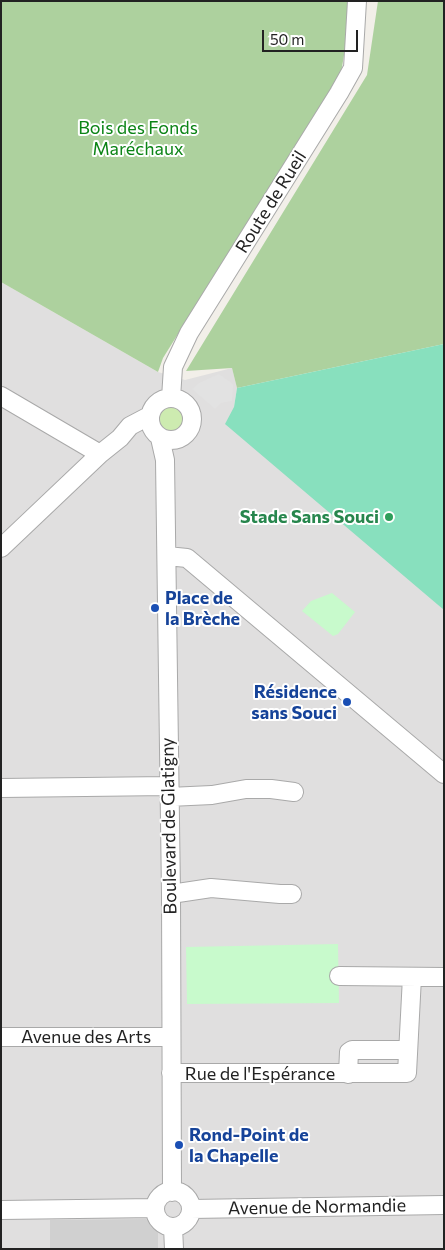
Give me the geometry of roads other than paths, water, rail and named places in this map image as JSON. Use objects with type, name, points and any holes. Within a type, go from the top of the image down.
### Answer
[{"type":"street","name":"Route de Rueil","points":[[171,398],[173,367],[189,333],[340,93],[353,68],[357,1]]},
{"type":"street","points":[[1,396],[100,454]]},
{"type":"street","points":[[1,548],[125,432],[160,431],[183,436],[192,424],[190,410],[185,403],[177,398],[171,398],[163,399],[157,403],[152,409],[160,431]]},
{"type":"street","name":"Boulevard de Glatigny","points":[[160,431],[166,460],[172,1192]]},
{"type":"street","points":[[167,556],[187,558],[444,774]]},
{"type":"street","points":[[1,788],[169,792],[212,795],[246,789],[271,789],[294,792]]},
{"type":"street","points":[[171,894],[211,888],[292,894]]},
{"type":"street","points":[[339,976],[444,977]]},
{"type":"street","name":"Rue de l'Espérance","points":[[171,1073],[407,1073],[412,977]]},
{"type":"street","name":"Avenue des Arts","points":[[1,1037],[171,1037]]},
{"type":"street","name":"Rue de l'Espérance","points":[[348,1074],[349,1052],[352,1050],[408,1050]]},
{"type":"street","points":[[172,1192],[182,1194],[187,1198],[191,1208],[188,1219],[184,1224],[173,1227],[162,1224],[158,1219],[155,1208],[159,1199],[172,1192]]},
{"type":"street","name":"Avenue de Normandie","points":[[191,1208],[444,1205]]},
{"type":"street","points":[[1,1210],[155,1208]]},
{"type":"street","points":[[173,1227],[174,1249]]},
{"type":"place","name":"Stade Sans Souci","points":[[389,517]]},
{"type":"place","name":"Place de la Brèche","points":[[155,608]]},
{"type":"place","name":"Résidence sans Souci","points":[[347,702]]},
{"type":"place","name":"Rond-Point de la Chapelle","points":[[179,1145]]},
{"type":"park label","name":"Bois des Fonds Maréchaux","points":[[138,138]]}]
